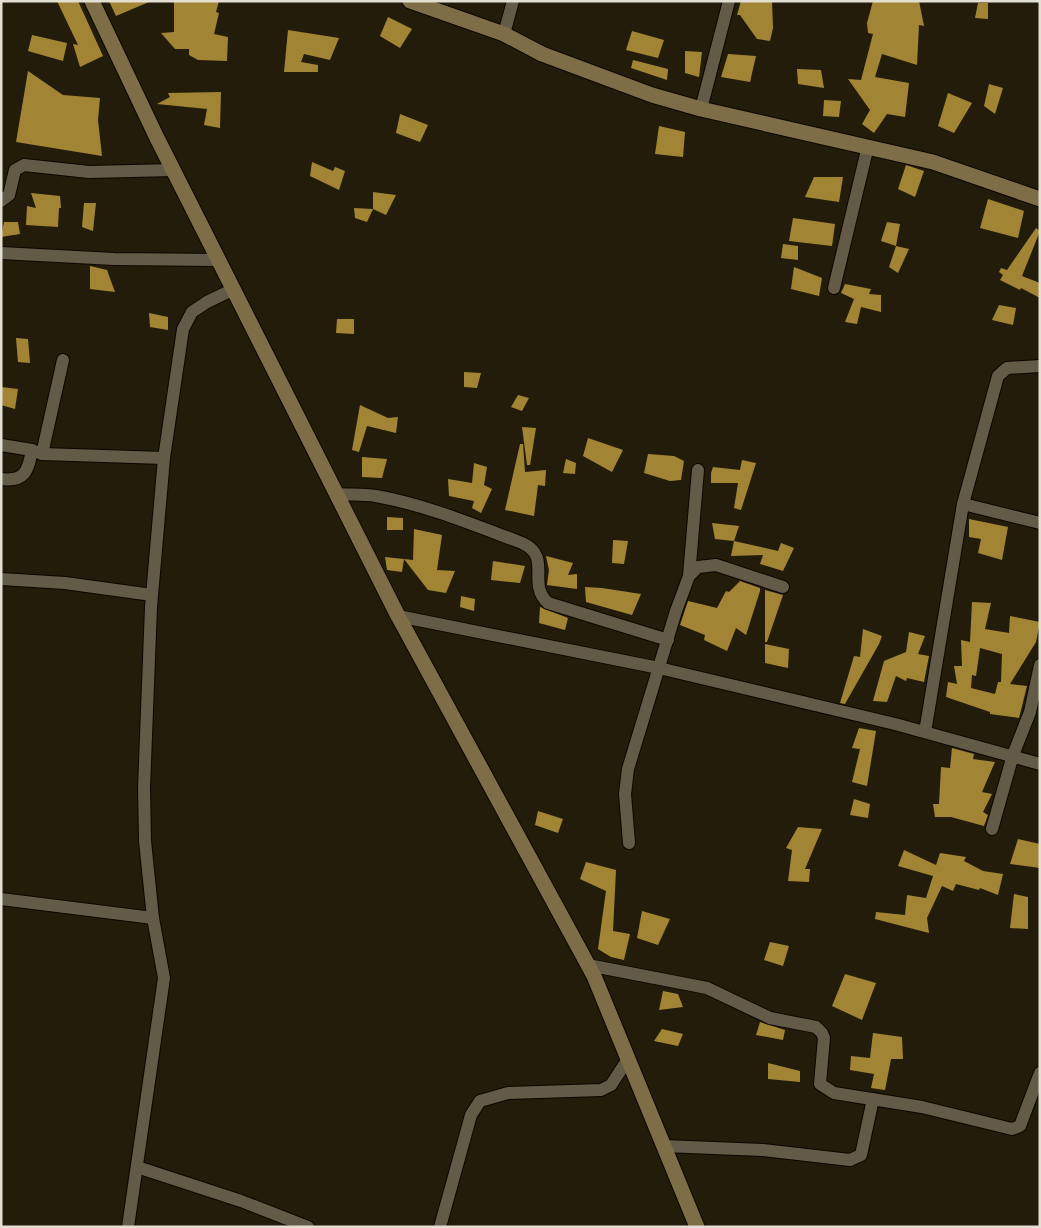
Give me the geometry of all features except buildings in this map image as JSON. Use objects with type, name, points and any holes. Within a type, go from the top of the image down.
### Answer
[{"type":"main road","points":[[92,1],[174,170],[398,616],[588,964],[697,1227]]},
{"type":"main road","points":[[410,1],[504,34],[542,54],[652,95],[701,109],[933,162],[1040,199]]},
{"type":"street","points":[[504,34],[513,1]]},
{"type":"street","points":[[701,109],[729,1]]},
{"type":"street","points":[[834,288],[868,146]]},
{"type":"street","points":[[1,201],[9,195],[15,170],[24,165],[89,172],[174,170]]},
{"type":"street","points":[[1,253],[114,259],[220,260]]},
{"type":"street","points":[[128,1227],[164,978],[153,918],[145,841],[144,788],[152,595],[164,458],[183,329],[192,312],[207,302],[234,289]]},
{"type":"street","points":[[1,479],[13,480],[20,477],[37,452],[63,360]]},
{"type":"street","points":[[925,732],[963,504],[998,376],[1007,368],[1040,366]]},
{"type":"street","points":[[1,445],[37,452],[164,458]]},
{"type":"street","points":[[630,843],[625,794],[628,769],[689,576],[698,470]]},
{"type":"street","points":[[337,494],[374,496],[401,502],[456,518],[532,547],[538,558],[539,592],[548,603],[668,640]]},
{"type":"street","points":[[963,504],[1040,523]]},
{"type":"street","points":[[689,576],[698,567],[716,565],[784,588]]},
{"type":"street","points":[[1,580],[65,583],[152,595]]},
{"type":"street","points":[[398,616],[660,668],[1013,754],[1040,764]]},
{"type":"street","points":[[992,830],[1013,754],[1030,712],[1040,665]]},
{"type":"street","points":[[1,899],[153,918]]},
{"type":"street","points":[[588,964],[707,988],[770,1018],[816,1027],[824,1038],[820,1084],[834,1092],[922,1107],[1012,1129],[1020,1126],[1040,1073]]},
{"type":"street","points":[[440,1227],[471,1115],[480,1101],[508,1093],[601,1090],[611,1085],[628,1059]]},
{"type":"street","points":[[664,1146],[763,1150],[850,1160],[861,1155],[873,1099]]},
{"type":"street","points":[[137,1167],[242,1201],[308,1227]]}]
